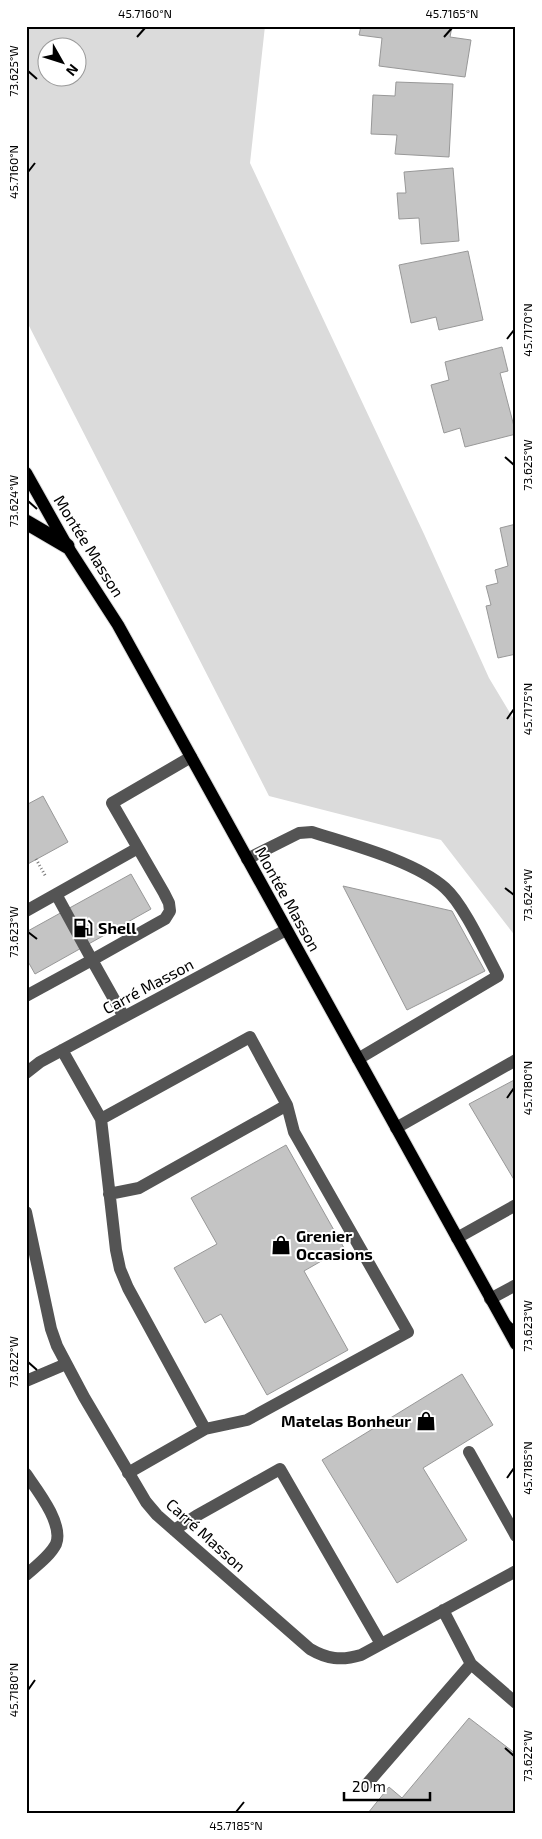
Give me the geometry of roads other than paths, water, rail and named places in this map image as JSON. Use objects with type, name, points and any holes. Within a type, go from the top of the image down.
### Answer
[{"type":"highway","points":[[26,522],[67,546]]},
{"type":"main road","name":"Montée Masson","points":[[26,473],[67,546],[118,625],[516,1344]]},
{"type":"street","points":[[26,996],[165,919],[170,911],[169,903],[112,803],[191,757]]},
{"type":"street","points":[[247,859],[299,833],[312,832],[398,861],[422,872],[445,888],[462,910],[498,976],[358,1059]]},
{"type":"street","points":[[26,911],[138,848]]},
{"type":"street","points":[[56,894],[124,1017]]},
{"type":"street","name":"Carré Masson","points":[[26,1073],[40,1062],[286,930]]},
{"type":"street","points":[[101,1119],[250,1037],[287,1105],[294,1132],[408,1332],[247,1420],[204,1429],[128,1472]]},
{"type":"street","points":[[62,1050],[101,1119],[116,1250],[120,1269],[128,1288],[204,1429]]},
{"type":"street","points":[[396,1128],[516,1060]]},
{"type":"street","points":[[109,1194],[139,1188],[287,1105]]},
{"type":"street","points":[[457,1238],[516,1205]]},
{"type":"street","name":"Carré Masson","points":[[26,1212],[31,1258],[51,1329],[66,1364],[146,1502],[174,1530],[296,1638],[323,1656],[337,1660],[351,1658],[381,1644],[516,1570]]},
{"type":"street","points":[[490,1299],[516,1285]]},
{"type":"street","points":[[26,1381],[66,1364]]},
{"type":"street","points":[[469,1452],[516,1536]]},
{"type":"street","points":[[174,1530],[280,1468],[381,1644]]},
{"type":"street","points":[[26,1474],[52,1517],[58,1533],[55,1545],[47,1556],[26,1575]]},
{"type":"street","points":[[443,1610],[471,1664],[516,1703]]},
{"type":"street","points":[[366,1785],[471,1664]]},
{"type":"place","name":"Shell","points":[[83,928]]},
{"type":"place","name":"Grenier Occasions","points":[[281,1245]]},
{"type":"place","name":"Matelas Bonheur","points":[[426,1421]]}]
